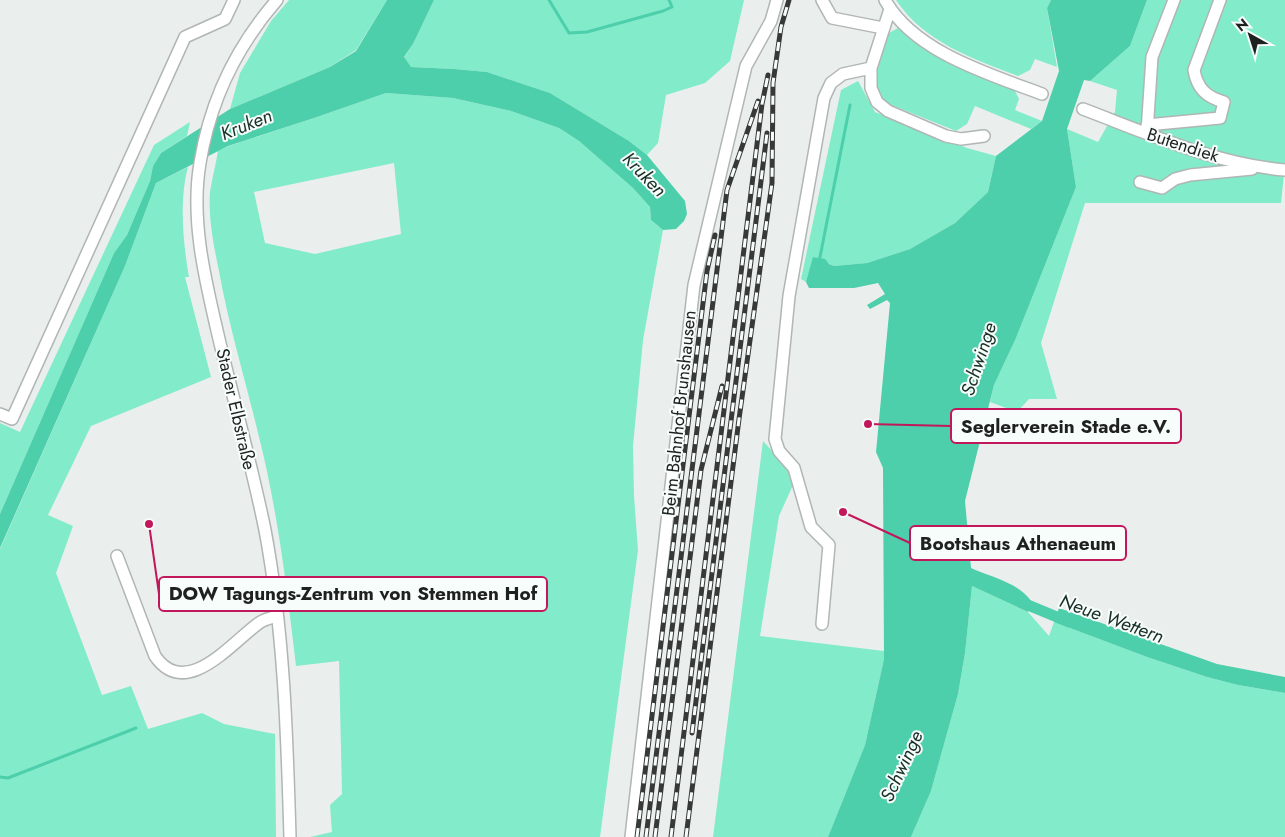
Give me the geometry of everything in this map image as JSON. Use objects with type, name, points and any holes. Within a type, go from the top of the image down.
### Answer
[{"type":"street","points":[[0,414],[12,419],[186,37],[225,19],[234,0]]},
{"type":"street","name":"Stader Elbstraße","points":[[277,0],[242,46],[226,74],[212,111],[200,164],[198,226],[210,298],[265,530],[277,616],[286,718],[290,837]]},
{"type":"street","name":"Beim Bahnhof Brunshausen","points":[[631,837],[694,285],[746,66],[771,21],[777,0]]},
{"type":"street","points":[[822,0],[832,18],[883,28]]},
{"type":"street","points":[[1174,0],[1152,58],[1147,129],[1220,118],[1224,102],[1207,95],[1200,88],[1194,70],[1220,0]]},
{"type":"street","points":[[887,5],[883,28],[871,68],[871,88],[877,102],[888,111],[946,136],[961,139],[984,136]]},
{"type":"street","points":[[887,5],[930,46],[960,62],[1042,94]]},
{"type":"street","points":[[822,624],[829,545],[811,527],[794,468],[779,451],[775,439],[789,296],[824,98],[831,83],[843,74],[871,68]]},
{"type":"street","name":"Butendiek","points":[[1084,109],[1147,129],[1196,152],[1261,168],[1285,170]]},
{"type":"street","points":[[1140,182],[1162,188],[1175,178],[1261,168]]},
{"type":"street","points":[[117,556],[155,656],[162,666],[172,671],[186,673],[203,666],[221,656],[261,621],[277,616]]},
{"type":"shaded area","points":[[289,0],[387,0],[356,50],[330,67],[230,109],[240,73],[271,21]]},
{"type":"shaded area","points":[[434,0],[744,0],[730,61],[705,83],[666,95],[658,143],[647,155],[629,141],[550,93],[487,72],[411,67],[404,58],[413,44]]},
{"type":"shaded area","points":[[896,0],[1051,0],[1047,8],[1057,67],[1035,59],[1030,70],[1018,76],[967,56],[935,38],[921,27],[907,15]]},
{"type":"shaded area","points":[[1147,0],[1285,0],[1285,164],[1281,203],[1085,203],[1041,343],[1057,399],[1029,399],[1017,412],[990,402],[994,385],[1016,338],[1076,187],[1067,129],[1098,142],[1115,112],[1117,90],[1090,81],[1130,46]]},
{"type":"shaded area","points":[[898,28],[1013,87],[1019,99],[1015,110],[1042,121],[1031,129],[975,106],[967,124],[956,131],[889,104],[880,96],[875,80],[887,34]]},
{"type":"shaded area","points":[[858,81],[875,112],[967,148],[996,156],[988,192],[955,223],[910,249],[867,263],[834,266],[814,257],[806,282],[801,279],[841,90]]},
{"type":"shaded area","points":[[386,93],[453,98],[511,111],[559,128],[579,141],[633,188],[650,207],[651,220],[663,230],[643,340],[633,446],[638,550],[600,837],[310,837],[332,832],[330,805],[342,794],[339,661],[296,666],[272,494],[223,292],[212,232],[210,192],[218,151]],"holes":[[[394,163],[401,234],[315,254],[265,243],[254,192]]]},
{"type":"shaded area","points":[[190,122],[187,136],[161,153],[153,166],[150,181],[127,235],[114,253],[0,514],[0,423],[20,432],[154,145]]},
{"type":"shaded area","points":[[188,167],[183,207],[185,250],[189,277],[185,277],[211,377],[91,426],[48,515],[73,526],[56,573],[102,695],[131,686],[148,729],[202,713],[224,724],[275,734],[276,837],[0,837],[0,549],[125,266],[156,183]]},
{"type":"shaded area","points":[[763,441],[786,466],[793,485],[779,516],[760,636],[884,651],[884,659],[865,745],[828,837],[713,837]]},
{"type":"shaded area","points":[[972,586],[1028,612],[1049,636],[1054,622],[1207,677],[1238,685],[1285,693],[1285,837],[911,837],[931,791],[958,694],[965,653]]},
{"type":"water","name":"Kruken","points":[[387,0],[434,0],[413,44],[404,57],[411,67],[487,72],[550,93],[629,141],[647,155],[685,201],[687,214],[684,221],[676,229],[663,230],[651,220],[650,207],[633,188],[579,141],[559,128],[511,111],[453,98],[386,93],[228,146],[156,183],[125,266],[0,548],[0,514],[114,253],[127,235],[150,181],[153,166],[161,153],[230,109],[330,67],[356,51]]},
{"type":"water","name":"Schwinge","points":[[1051,0],[1147,0],[1130,46],[1090,81],[1084,80],[1067,129],[1076,187],[1016,338],[994,385],[965,501],[971,568],[1012,585],[1031,601],[1028,612],[972,586],[965,653],[958,694],[931,791],[911,837],[828,837],[865,745],[884,659],[883,468],[876,452],[890,303],[887,300],[870,309],[867,305],[885,294],[878,283],[854,288],[809,288],[806,282],[813,257],[825,259],[834,266],[867,263],[910,249],[955,223],[988,192],[996,156],[1042,121],[1059,71],[1047,8]]},
{"type":"water","points":[[1059,608],[1217,664],[1285,677],[1285,693],[1238,685],[1207,677],[1147,657],[1054,622]]},
{"type":"waterway","points":[[549,0],[569,33],[587,32],[663,11],[672,7],[669,0]]},
{"type":"waterway","points":[[819,262],[850,105]]},
{"type":"waterway","name":"Neue Wettern","points":[[1016,600],[1069,622]]},
{"type":"waterway","points":[[0,777],[8,778],[136,728]]},
{"type":"railway","points":[[686,837],[739,419],[772,183],[773,83],[781,27],[789,0]]},
{"type":"railway","points":[[671,837],[762,104],[768,75]]},
{"type":"railway","points":[[646,837],[727,190],[758,101]]},
{"type":"railway","points":[[692,733],[767,133]]},
{"type":"railway","points":[[637,837],[707,271],[715,235]]},
{"type":"railway","points":[[655,837],[701,470],[722,386]]},
{"type":"place","name":"Seglerverein Stade e.V.","points":[[868,424]]},
{"type":"place","name":"Bootshaus Athenaeum","points":[[843,512]]},
{"type":"place","name":"DOW Tagungs-Zentrum von Stemmen Hof","points":[[149,524]]}]
